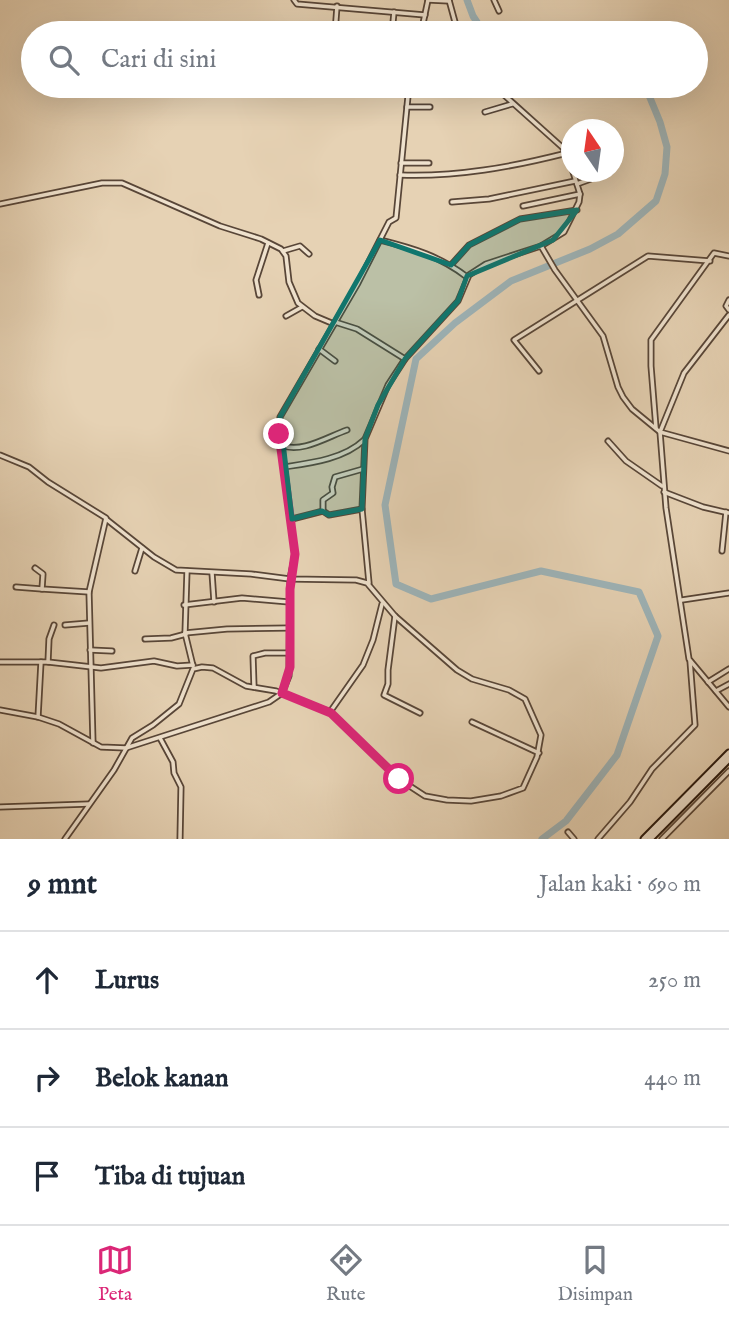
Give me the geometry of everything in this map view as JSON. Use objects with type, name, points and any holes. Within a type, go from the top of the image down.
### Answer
[{"type":"main road","points":[[650,839],[658,836],[673,813],[729,753]]},
{"type":"main road","points":[[707,778],[729,759]]},
{"type":"main road","points":[[644,839],[658,836]]},
{"type":"street","points":[[294,0],[297,4],[420,15]]},
{"type":"street","points":[[420,21],[420,15],[428,0],[449,0],[455,21]]},
{"type":"street","points":[[494,0],[499,11]]},
{"type":"street","points":[[336,21],[337,6]]},
{"type":"street","points":[[393,21],[394,12]]},
{"type":"street","points":[[0,710],[38,717],[59,724],[106,748],[125,750],[284,695],[289,676],[290,579],[295,554],[281,445],[281,415],[389,222],[396,216],[408,98]]},
{"type":"street","points":[[506,98],[561,148]]},
{"type":"street","points":[[485,112],[512,104]]},
{"type":"street","points":[[407,107],[430,107]]},
{"type":"street","points":[[400,175],[463,173],[561,157]]},
{"type":"street","points":[[401,163],[429,163]]},
{"type":"street","points":[[0,662],[48,662],[113,668],[154,661],[177,666],[208,667],[242,684],[284,695],[330,712],[399,779],[420,794],[436,799],[478,800],[523,789],[538,753],[541,735],[525,699],[509,690],[463,674],[382,604],[369,584],[362,509],[365,439],[388,385],[405,359],[458,301],[467,276],[486,264],[541,246],[564,232],[577,210],[579,194],[576,182],[489,199],[452,202]]},
{"type":"street","points":[[0,204],[102,183],[122,183],[283,251],[300,246],[309,254]]},
{"type":"street","points":[[523,206],[579,194]]},
{"type":"street","points":[[451,265],[469,245],[520,219],[577,210]]},
{"type":"street","points":[[380,240],[418,249],[467,276]]},
{"type":"street","points":[[260,295],[256,279],[268,243]]},
{"type":"street","points":[[541,246],[603,336],[618,387],[632,410],[658,430],[729,451]]},
{"type":"street","points":[[283,251],[289,282],[302,307],[315,316],[357,330],[405,359]]},
{"type":"street","points":[[598,839],[630,802],[652,769],[695,725],[682,600],[673,559],[664,490],[651,366],[651,340],[714,253],[729,256]]},
{"type":"street","points":[[539,371],[514,340],[648,256],[710,261]]},
{"type":"street","points":[[729,300],[726,306],[729,310]]},
{"type":"street","points":[[286,316],[302,307]]},
{"type":"street","points":[[658,430],[684,373],[729,315]]},
{"type":"street","points":[[319,349],[335,361]]},
{"type":"street","points":[[281,445],[302,446],[347,430]]},
{"type":"street","points":[[284,467],[348,452],[365,439]]},
{"type":"street","points":[[608,441],[626,461],[664,490],[704,507],[727,513],[722,551]]},
{"type":"street","points":[[0,455],[29,467],[48,482],[100,513],[169,567],[187,571],[290,579],[356,580],[369,584]]},
{"type":"street","points":[[323,511],[323,500],[333,493],[335,477],[363,469]]},
{"type":"street","points":[[292,519],[323,511],[329,515],[362,509]]},
{"type":"street","points":[[93,743],[89,592],[106,519]]},
{"type":"street","points":[[135,571],[142,548]]},
{"type":"street","points":[[35,568],[43,574],[43,589]]},
{"type":"street","points":[[65,839],[134,736],[179,704],[194,667],[186,634],[184,605],[187,571]]},
{"type":"street","points":[[212,573],[214,602]]},
{"type":"street","points":[[16,587],[89,592]]},
{"type":"street","points":[[682,600],[729,593]]},
{"type":"street","points":[[184,605],[242,598],[289,602]]},
{"type":"street","points":[[330,712],[363,665],[373,640],[382,604]]},
{"type":"street","points":[[395,616],[388,684],[384,694],[420,713]]},
{"type":"street","points":[[65,625],[89,623]]},
{"type":"street","points":[[48,662],[49,639],[54,625]]},
{"type":"street","points":[[145,639],[171,638],[227,629],[289,628]]},
{"type":"street","points":[[90,650],[111,651]]},
{"type":"street","points":[[254,687],[253,656],[290,653]]},
{"type":"street","points":[[689,659],[729,707]]},
{"type":"street","points":[[38,717],[41,662]]},
{"type":"street","points":[[708,682],[729,669]]},
{"type":"street","points":[[716,691],[729,684]]},
{"type":"street","points":[[472,722],[538,753]]},
{"type":"street","points":[[144,730],[152,740]]},
{"type":"street","points":[[159,737],[173,762],[174,773],[181,787],[180,839]]},
{"type":"street","points":[[658,836],[729,771]]},
{"type":"street","points":[[0,807],[89,804]]},
{"type":"street","points":[[568,832],[574,839]]},
{"type":"highlighted area","points":[[577,210],[553,240],[467,276],[458,301],[405,359],[378,405],[365,439],[362,509],[329,515],[322,511],[292,519],[280,417],[380,240],[451,265],[469,245],[520,219]]},
{"type":"waterway","points":[[467,0],[476,21]]},
{"type":"waterway","points":[[542,839],[566,821],[617,755],[658,636],[639,592],[541,571],[431,599],[396,584],[385,505],[416,359],[455,323],[511,281],[590,249],[618,234],[656,201],[665,174],[667,147],[650,98]]},
{"type":"route","points":[[279,434],[295,547],[290,579],[290,667],[287,684],[282,693],[331,713],[399,779]]}]
